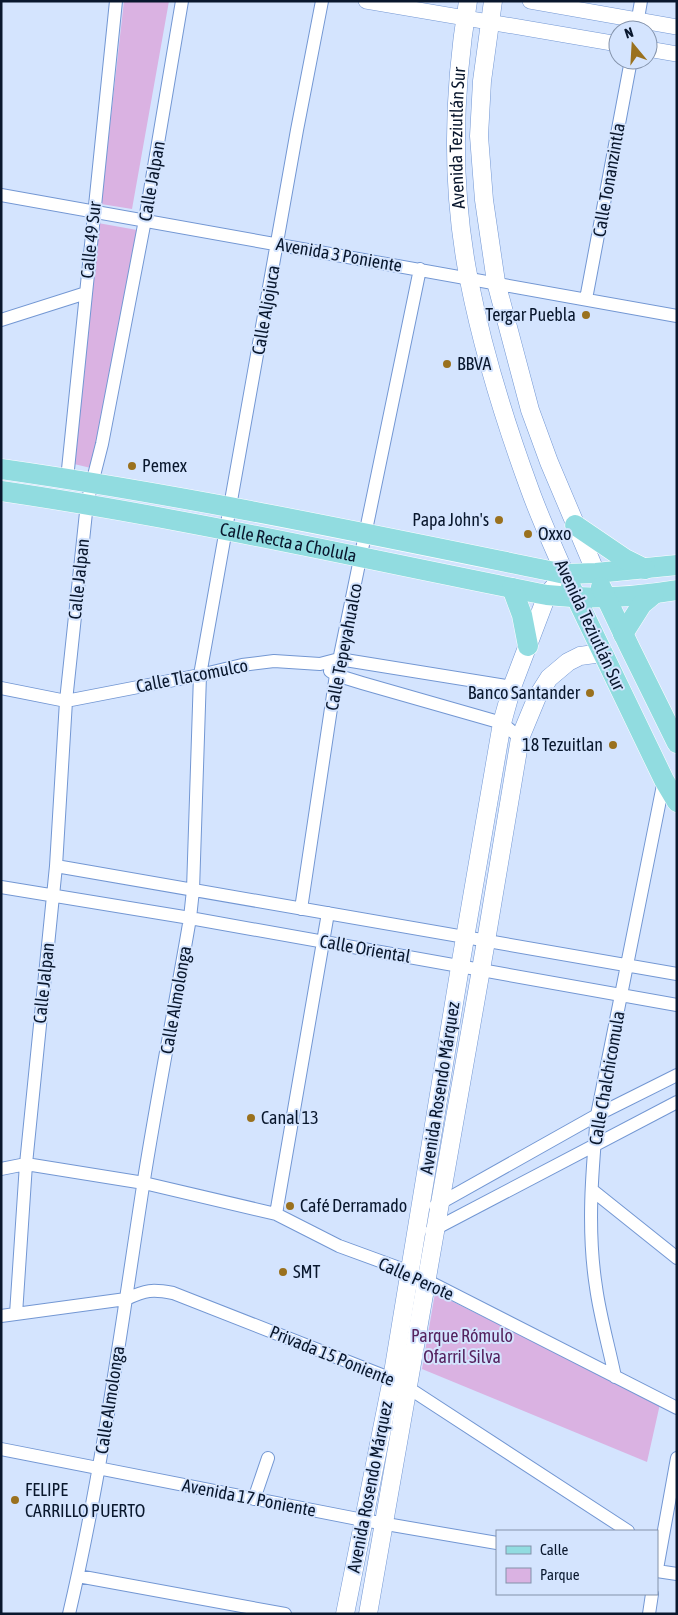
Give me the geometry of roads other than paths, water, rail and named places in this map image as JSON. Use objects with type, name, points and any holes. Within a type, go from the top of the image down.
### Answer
[{"type":"main road","name":"Avenida Teziutlán Sur","points":[[493,1],[482,81],[479,136],[484,200],[496,282],[530,410],[549,462],[606,598],[677,743]]},
{"type":"main road","name":"Avenida Teziutlán Sur","points":[[467,10],[459,71],[456,144],[459,206],[468,278],[506,418],[530,491],[576,599],[664,780],[677,802]]},
{"type":"main road","name":"Calle Recta a Cholula","points":[[1,469],[229,507],[565,574],[677,565]]},
{"type":"main road","name":"Calle Recta a Cholula","points":[[1,491],[87,503],[362,556],[547,595],[576,599],[606,598],[677,590]]},
{"type":"main road","points":[[575,524],[620,556],[645,569]]},
{"type":"main road","name":"Avenida Rosendo Márquez","points":[[368,1614],[383,1524],[400,1383],[410,1272],[502,723],[512,687],[547,595],[565,574]]},
{"type":"main road","points":[[512,588],[522,615],[528,646]]},
{"type":"main road","points":[[623,634],[642,604],[654,594]]},
{"type":"main road","name":"Avenida Rosendo Márquez","points":[[345,1614],[363,1520],[426,1281],[520,738],[537,697],[549,678],[568,662],[580,656],[602,653]]},
{"type":"street","name":"Calle 49 Sur","points":[[67,479],[116,1]]},
{"type":"street","name":"Calle Jalpan","points":[[16,1314],[26,1164],[56,866],[66,701],[87,503],[102,444],[145,220],[182,1]]},
{"type":"street","name":"Calle Aljojuca","points":[[225,530],[322,1]]},
{"type":"street","points":[[366,1],[467,10],[490,22],[608,42]]},
{"type":"street","points":[[530,1],[614,20]]},
{"type":"street","points":[[637,20],[641,1]]},
{"type":"street","points":[[658,26],[677,27]]},
{"type":"street","points":[[658,51],[677,54]]},
{"type":"street","name":"Calle Tonanzintla","points":[[586,299],[629,70]]},
{"type":"street","name":"Avenida 3 Poniente","points":[[1,195],[496,282],[677,316]]},
{"type":"street","name":"Calle Tepeyahualco","points":[[301,909],[336,675],[420,269]]},
{"type":"street","points":[[1,320],[86,293]]},
{"type":"street","name":"Calle Almolonga","points":[[69,1614],[98,1468],[144,1183],[190,918],[193,890],[200,675],[225,530]]},
{"type":"street","name":"Calle Tlacomulco","points":[[66,701],[242,665],[274,661],[320,664],[339,659],[512,687]]},
{"type":"street","points":[[320,664],[336,675],[502,723],[520,738]]},
{"type":"street","points":[[1,688],[66,701]]},
{"type":"street","name":"Calle Chalchicomula","points":[[615,1377],[596,1288],[592,1250],[594,1146],[597,1115],[664,780]]},
{"type":"street","name":"Calle Oriental","points":[[56,866],[677,974]]},
{"type":"street","name":"Calle Oriental","points":[[1,887],[190,918],[677,1005]]},
{"type":"street","points":[[276,1214],[328,913]]},
{"type":"street","points":[[420,1214],[597,1115],[677,1075]]},
{"type":"street","points":[[416,1239],[677,1102]]},
{"type":"street","points":[[1,1169],[26,1164]]},
{"type":"street","name":"Calle Perote","points":[[26,1164],[144,1183],[276,1214],[339,1246],[410,1272],[677,1408]]},
{"type":"street","points":[[592,1190],[677,1258]]},
{"type":"street","name":"Privada 15 Poniente","points":[[1,1316],[126,1299],[141,1292],[156,1290],[173,1293],[400,1383],[626,1530]]},
{"type":"street","name":"Avenida 17 Poniente","points":[[1,1449],[383,1524],[496,1543]]},
{"type":"street","points":[[254,1499],[268,1458]]},
{"type":"street","points":[[658,1551],[676,1461]]},
{"type":"street","points":[[658,1570],[677,1574]]},
{"type":"street","points":[[78,1576],[285,1614]]},
{"type":"street","points":[[649,1614],[652,1595]]},
{"type":"place","name":"Tergar Puebla","points":[[586,315]]},
{"type":"place","name":"BBVA","points":[[447,364]]},
{"type":"place","name":"Pemex","points":[[132,466]]},
{"type":"place","name":"Papa John's","points":[[499,520]]},
{"type":"place","name":"Oxxo","points":[[528,534]]},
{"type":"place","name":"Banco Santander","points":[[590,693]]},
{"type":"place","name":"18 Tezuitlan","points":[[613,745]]},
{"type":"place","name":"Canal 13","points":[[251,1118]]},
{"type":"place","name":"Café Derramado","points":[[290,1206]]},
{"type":"place","name":"SMT","points":[[283,1272]]},
{"type":"place","name":"FELIPE CARRILLO PUERTO","points":[[15,1500]]},
{"type":"park label","name":"Parque Rómulo Ofarril Silva","points":[[462,1346]]}]
